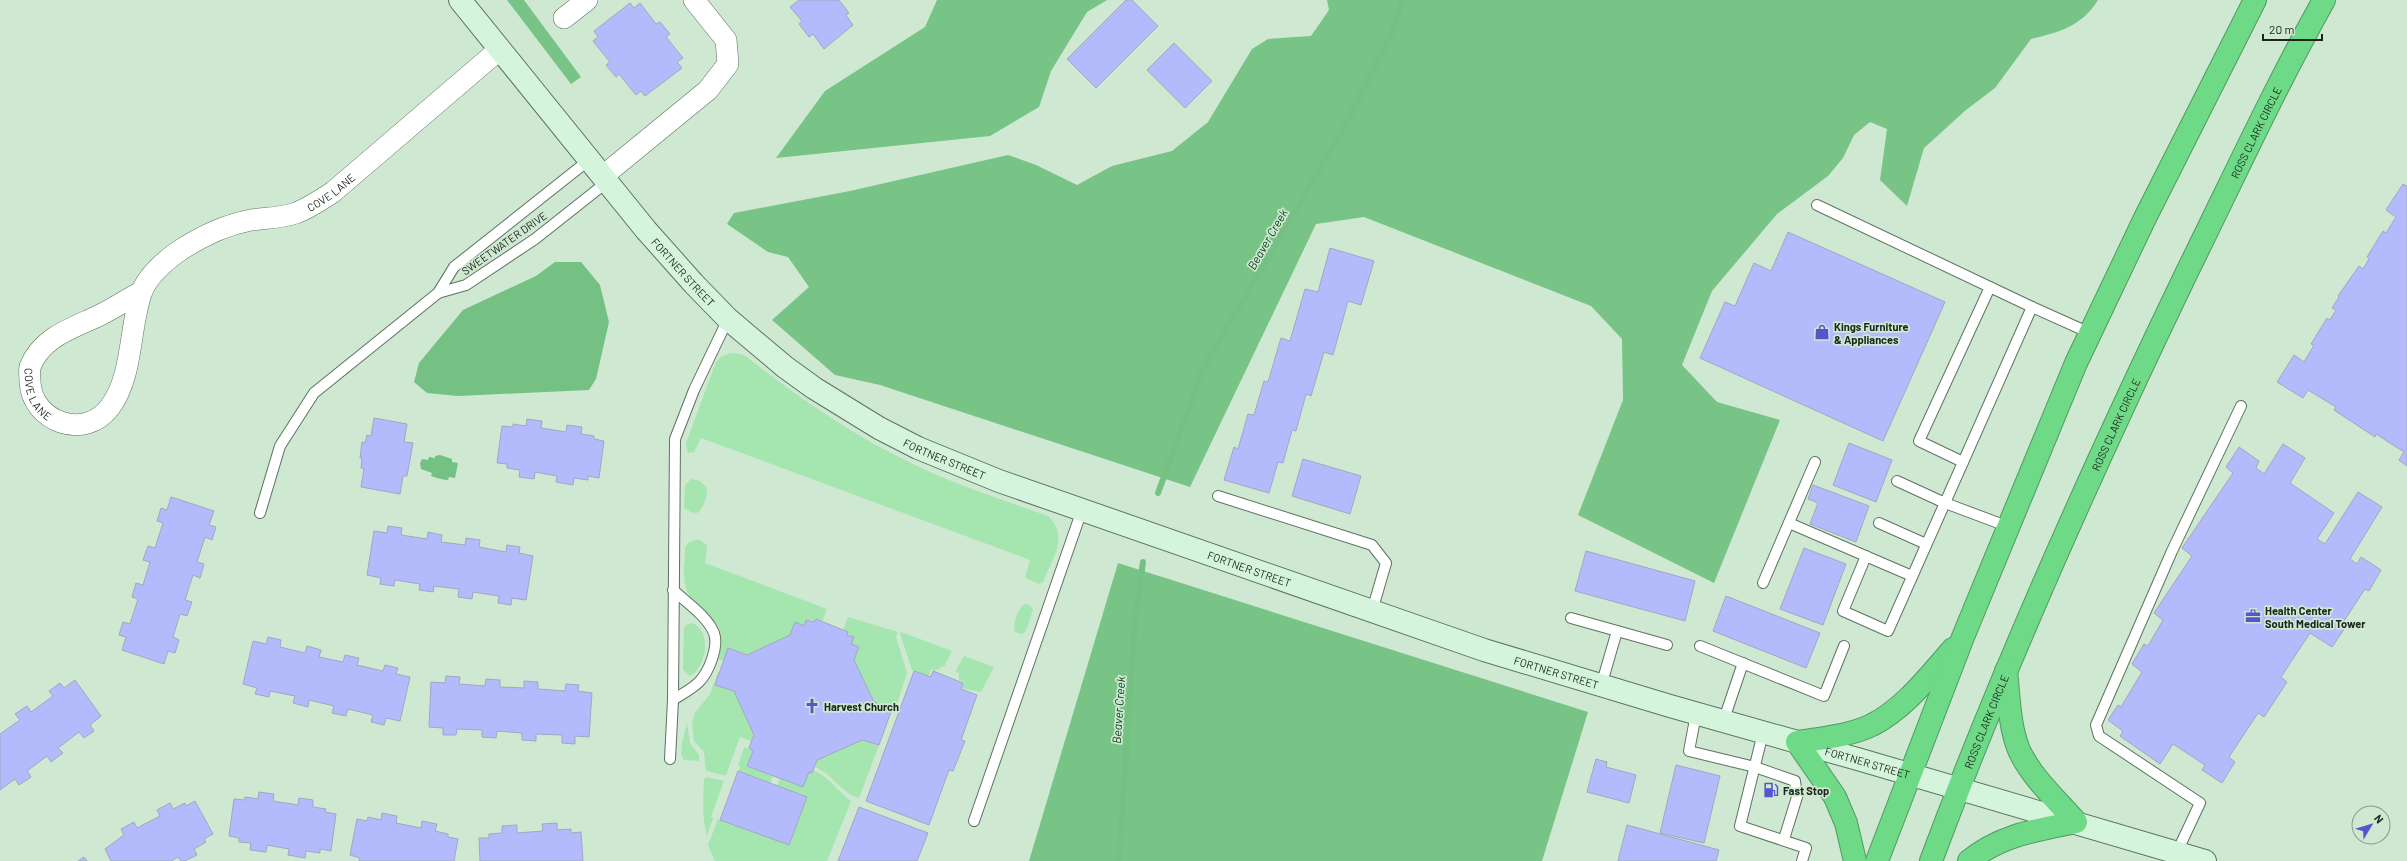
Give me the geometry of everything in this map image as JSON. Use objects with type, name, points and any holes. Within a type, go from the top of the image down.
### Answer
[{"type":"highway","points":[[1877,861],[1909,774],[1963,637],[2090,333],[2255,0]]},
{"type":"highway","name":"ROSS CLARK CIRCLE","points":[[1931,861],[2006,668],[2155,339],[2270,102],[2324,0]]},
{"type":"highway","points":[[1855,861],[1846,823],[1835,797],[1797,742],[1847,734],[1871,725],[1890,714],[1911,695],[1963,637]]},
{"type":"highway","points":[[1969,861],[1983,849],[2001,840],[2076,822],[2027,764],[2019,749],[2012,725],[2006,668]]},
{"type":"street","name":"FORTNER STREET","points":[[460,0],[600,172],[694,284],[728,319],[797,376],[844,408],[879,428],[959,466],[1484,650],[1723,722],[2076,822],[2205,861]]},
{"type":"street","points":[[564,18],[587,0]]},
{"type":"street","points":[[600,172],[708,90],[728,64],[726,40],[694,0]]},
{"type":"street","name":"COVE LANE","points":[[141,292],[56,336],[43,346],[34,357],[29,369],[30,387],[36,404],[46,416],[60,422],[79,425],[95,420],[109,408],[119,390],[126,366],[141,292],[157,270],[176,253],[229,227],[250,221],[295,214],[332,192],[500,49]]},
{"type":"lane","name":"SWEETWATER DRIVE","points":[[438,293],[466,285],[535,239],[600,172]]},
{"type":"lane","name":"SWEETWATER DRIVE","points":[[438,293],[454,268],[600,172]]},
{"type":"lane","points":[[1817,205],[2090,333]]},
{"type":"lane","points":[[1963,462],[1919,441],[1990,287]]},
{"type":"lane","points":[[260,513],[280,446],[314,393],[438,293]]},
{"type":"lane","points":[[1866,556],[1843,611],[1888,631],[2032,307]]},
{"type":"lane","points":[[670,759],[673,700],[675,440],[694,390],[728,319]]},
{"type":"lane","points":[[2177,852],[2200,803],[2099,736],[2096,725],[2172,551],[2241,406]]},
{"type":"lane","points":[[1763,583],[1815,462]]},
{"type":"lane","points":[[1897,481],[1945,503],[2009,528]]},
{"type":"lane","points":[[1218,496],[1372,544],[1386,564],[1372,611]]},
{"type":"lane","points":[[974,821],[1082,510]]},
{"type":"lane","points":[[1789,523],[1912,576]]},
{"type":"lane","points":[[1879,523],[1926,544]]},
{"type":"lane","points":[[673,590],[707,622],[714,633],[715,646],[705,675],[694,687],[673,700]]},
{"type":"lane","points":[[1571,618],[1667,645]]},
{"type":"lane","points":[[1601,686],[1617,632]]},
{"type":"lane","points":[[1700,646],[1824,696],[1844,646]]},
{"type":"lane","points":[[1723,722],[1743,663]]},
{"type":"lane","points":[[1696,714],[1689,751],[1754,767],[1795,781],[1796,797],[1784,840]]},
{"type":"lane","points":[[1763,733],[1740,826],[1806,848],[1802,861]]},
{"type":"shaded area","points":[[507,0],[524,0],[581,77],[571,84]]},
{"type":"shaded area","points":[[937,0],[1107,0],[1087,12],[1051,71],[1039,107],[990,136],[776,158],[825,91],[925,27]]},
{"type":"shaded area","points":[[1327,0],[2098,0],[2085,16],[2069,27],[2051,34],[2031,39],[1995,88],[1966,110],[1924,148],[1907,206],[1880,180],[1887,129],[1870,122],[1854,135],[1843,158],[1828,176],[1777,214],[1712,291],[1682,365],[1717,402],[1780,420],[1714,583],[1578,515],[1623,400],[1622,339],[1591,306],[1364,217],[1316,224],[1190,487],[880,385],[835,375],[772,320],[809,287],[788,257],[768,252],[727,224],[734,213],[850,191],[1008,155],[1036,165],[1077,185],[1112,166],[1172,151],[1208,122],[1252,49],[1268,39],[1311,36],[1329,10]]},
{"type":"shaded area","points":[[555,262],[581,262],[600,285],[609,322],[596,379],[589,390],[458,396],[427,393],[414,382],[419,363],[463,310],[536,276]]},
{"type":"shaded area","points":[[731,353],[741,354],[747,357],[807,402],[870,442],[892,454],[948,480],[1048,516],[1058,532],[1058,540],[1057,548],[1043,582],[1039,584],[1025,578],[1030,560],[701,438],[694,452],[688,453],[686,443],[716,362],[722,356]]},
{"type":"shaded area","points":[[440,455],[452,459],[452,462],[458,463],[455,478],[449,477],[448,480],[438,478],[431,476],[432,473],[421,469],[420,463],[422,459],[428,460],[429,457],[435,458],[435,456]]},
{"type":"shaded area","points":[[691,479],[700,481],[707,488],[705,502],[697,513],[691,512],[684,508],[685,485]]},
{"type":"shaded area","points":[[698,539],[707,545],[705,563],[827,609],[822,622],[807,620],[797,632],[780,641],[747,655],[729,648],[724,661],[718,659],[722,645],[721,634],[718,626],[699,609],[685,586],[685,548],[688,543]]},
{"type":"shaded area","points":[[1118,563],[1588,712],[1542,861],[1029,861]]},
{"type":"shaded area","points":[[1024,604],[1030,605],[1033,610],[1026,631],[1022,634],[1015,632],[1014,625],[1018,613]]},
{"type":"shaded area","points":[[848,617],[898,632],[896,637],[907,673],[895,710],[874,702],[854,660],[859,647],[851,644],[853,637],[843,630]]},
{"type":"shaded area","points":[[692,623],[699,627],[703,634],[705,650],[696,672],[690,676],[683,670],[684,628],[686,625]]},
{"type":"shaded area","points":[[901,632],[952,651],[944,667],[941,666],[940,669],[937,669],[936,671],[931,669],[929,676],[912,670],[900,634]]},
{"type":"shaded area","points":[[964,656],[994,667],[981,692],[962,688],[964,682],[959,680],[959,673],[955,672]]},
{"type":"shaded area","points":[[718,672],[720,672],[715,684],[734,691],[754,735],[751,741],[740,737],[726,775],[706,771],[704,752],[694,741],[692,723],[695,713],[710,694]]},
{"type":"shaded area","points":[[687,723],[690,743],[699,755],[699,761],[684,760],[681,754]]},
{"type":"shaded area","points":[[862,740],[879,745],[859,798],[847,792],[822,770],[815,767],[817,760]]},
{"type":"shaded area","points":[[744,747],[753,751],[747,766],[773,776],[770,783],[739,771],[740,766],[738,765]]},
{"type":"shaded area","points":[[813,770],[829,780],[851,801],[827,861],[715,861],[708,845],[718,819],[789,845],[807,797],[777,786],[780,779],[803,787],[809,772],[812,773]]},
{"type":"shaded area","points":[[707,777],[724,781],[711,817],[713,818],[707,836],[704,822],[703,800],[704,779]]},
{"type":"building","points":[[799,0],[839,0],[849,13],[846,15],[853,25],[824,49],[813,34],[809,37],[799,24],[802,21],[790,7]]},
{"type":"building","points":[[1126,0],[1132,0],[1158,26],[1096,88],[1067,59]]},
{"type":"building","points":[[630,3],[634,8],[640,3],[656,24],[660,22],[670,34],[666,37],[683,58],[677,62],[682,68],[645,96],[641,91],[636,95],[619,74],[616,77],[606,65],[610,62],[593,41],[598,37],[594,31]]},
{"type":"building","points":[[1174,43],[1212,81],[1185,108],[1147,70]]},
{"type":"building","points":[[2403,184],[2407,186],[2407,466],[2399,460],[2404,452],[2376,434],[2375,437],[2334,410],[2336,407],[2308,390],[2303,398],[2277,382],[2294,355],[2304,362],[2314,345],[2311,344],[2327,318],[2330,320],[2336,310],[2332,308],[2339,297],[2338,296],[2359,266],[2363,269],[2369,259],[2367,257],[2383,231],[2386,233],[2396,217],[2386,210]]},
{"type":"building","name":"Kings Furniture & Appliances","points":[[1788,232],[1945,302],[1883,441],[1700,358],[1725,302],[1735,306],[1754,263],[1771,271]]},
{"type":"building","points":[[1330,248],[1374,261],[1361,305],[1348,301],[1333,355],[1324,352],[1311,396],[1306,394],[1296,431],[1292,430],[1283,463],[1278,462],[1269,493],[1224,480],[1234,447],[1238,449],[1248,414],[1254,415],[1264,381],[1268,382],[1281,338],[1290,341],[1305,289],[1318,292]]},
{"type":"building","points":[[374,418],[407,424],[404,442],[413,443],[407,476],[403,476],[400,494],[361,487],[364,469],[361,468],[362,458],[360,458],[362,442],[365,443],[367,435],[371,436]]},
{"type":"building","points":[[527,419],[542,421],[541,428],[566,432],[567,425],[582,427],[581,434],[594,436],[594,439],[604,441],[599,478],[588,476],[588,480],[574,478],[573,485],[556,482],[557,476],[535,472],[534,479],[519,477],[520,470],[507,468],[507,464],[497,463],[502,426],[513,427],[513,424],[526,426]]},
{"type":"building","points":[[1849,443],[1892,460],[1876,502],[1833,485]]},
{"type":"building","name":"Health Center South Medical Tower","points":[[2283,444],[2305,458],[2290,483],[2334,513],[2317,539],[2325,544],[2358,492],[2382,507],[2350,559],[2357,564],[2361,557],[2381,570],[2369,591],[2365,589],[2342,624],[2345,628],[2332,647],[2310,633],[2281,677],[2287,682],[2264,717],[2258,713],[2229,757],[2235,762],[2222,783],[2202,770],[2205,765],[2173,744],[2160,764],[2120,736],[2123,731],[2108,720],[2118,705],[2121,707],[2142,672],[2132,664],[2144,644],[2148,646],[2163,620],[2154,613],[2192,556],[2182,548],[2233,473],[2226,467],[2239,447],[2259,461],[2256,468],[2264,474]]},
{"type":"building","points":[[1303,459],[1361,476],[1350,514],[1292,496]]},
{"type":"building","points":[[1813,485],[1869,506],[1856,542],[1810,524],[1818,503],[1808,499]]},
{"type":"building","points":[[171,497],[214,511],[209,525],[216,527],[212,540],[205,537],[197,562],[204,564],[200,578],[193,575],[185,600],[192,602],[187,616],[180,614],[173,637],[179,640],[175,653],[168,651],[164,664],[122,650],[126,637],[119,635],[123,622],[130,624],[138,599],[132,597],[136,583],[143,585],[150,562],[143,560],[148,546],[155,548],[163,523],[157,521],[161,508],[167,510]]},
{"type":"building","points":[[388,526],[402,528],[401,535],[427,539],[428,532],[442,535],[441,542],[465,545],[466,538],[480,540],[479,547],[506,552],[507,545],[520,547],[519,553],[533,556],[526,600],[512,598],[511,605],[498,603],[499,596],[473,592],[472,599],[458,597],[459,589],[434,586],[433,592],[419,590],[420,584],[395,580],[394,586],[380,584],[381,578],[367,575],[374,531],[387,533]]},
{"type":"building","points":[[1804,548],[1846,564],[1823,625],[1780,609]]},
{"type":"building","points":[[1586,551],[1695,581],[1685,621],[1575,591]]},
{"type":"building","points":[[1726,596],[1820,633],[1806,668],[1713,631]]},
{"type":"building","name":"Harvest Church","points":[[816,619],[848,632],[847,635],[854,637],[851,644],[859,647],[854,660],[874,702],[892,709],[879,745],[862,740],[817,760],[812,773],[809,772],[803,787],[747,766],[753,751],[749,748],[754,735],[734,691],[715,685],[728,648],[747,655],[790,635],[795,622],[804,626],[806,620],[814,622]]},
{"type":"building","points":[[268,637],[281,640],[280,647],[305,653],[307,646],[321,650],[319,657],[343,662],[345,655],[359,658],[357,665],[383,671],[385,665],[398,668],[396,674],[410,677],[400,721],[386,718],[384,725],[371,722],[373,715],[348,709],[346,716],[332,713],[334,706],[309,700],[308,707],[293,703],[295,696],[270,691],[269,697],[255,694],[257,688],[243,684],[253,641],[266,644]]},
{"type":"building","points":[[914,671],[931,677],[933,671],[963,683],[961,689],[977,695],[961,740],[965,741],[953,771],[949,770],[929,825],[866,801]]},
{"type":"building","points":[[446,676],[460,677],[459,684],[485,686],[486,679],[500,680],[500,687],[524,688],[524,681],[538,682],[538,689],[565,691],[566,684],[579,685],[578,691],[592,693],[589,737],[575,736],[575,744],[562,743],[562,735],[536,734],[536,741],[522,740],[522,733],[497,731],[496,738],[482,737],[482,730],[457,729],[456,735],[443,735],[443,728],[429,727],[431,682],[445,683]]},
{"type":"building","points":[[75,680],[101,716],[90,725],[94,731],[84,738],[79,732],[58,748],[63,753],[51,762],[47,756],[27,771],[31,777],[19,785],[15,779],[0,790],[0,734],[20,720],[15,714],[27,706],[31,712],[53,696],[49,691],[60,683],[64,688]]},
{"type":"building","points":[[1596,759],[1607,762],[1606,767],[1636,775],[1629,803],[1587,792]]},
{"type":"building","points":[[1676,765],[1720,776],[1704,843],[1660,833]]},
{"type":"building","points":[[738,771],[807,797],[789,845],[720,820]]},
{"type":"building","points":[[259,792],[274,794],[273,801],[298,805],[299,798],[313,800],[313,807],[326,809],[325,812],[336,814],[331,851],[320,849],[320,853],[306,851],[305,858],[288,855],[289,849],[267,845],[266,852],[250,850],[251,843],[239,842],[239,838],[229,836],[234,799],[244,800],[245,797],[258,799]]},
{"type":"building","points":[[195,801],[213,834],[204,839],[206,842],[194,849],[197,855],[185,861],[181,861],[178,857],[171,861],[111,861],[105,849],[124,835],[121,829],[134,822],[137,828],[160,816],[157,810],[170,803],[173,809],[185,803],[186,806]]},
{"type":"building","points":[[859,807],[928,833],[917,861],[838,861]]},
{"type":"building","points":[[382,813],[397,816],[396,823],[421,828],[422,821],[437,824],[435,831],[448,834],[448,837],[458,839],[454,861],[359,861],[360,858],[350,855],[357,819],[367,821],[368,817],[381,820]]},
{"type":"building","points":[[557,823],[557,830],[571,829],[571,833],[581,832],[583,861],[480,861],[479,838],[489,838],[489,834],[502,833],[502,826],[517,825],[517,833],[543,831],[542,824]]},
{"type":"building","points":[[1627,825],[1719,850],[1716,861],[1618,861]]},
{"type":"building","points":[[84,857],[87,861],[78,861]]},
{"type":"waterway","name":"Beaver Creek","points":[[1158,493],[1204,367],[1343,129],[1390,37],[1403,0]]},
{"type":"waterway","name":"Beaver Creek","points":[[1119,861],[1135,621],[1143,562]]},
{"type":"place","name":"Kings Furniture & Appliances","points":[[1822,332]]},
{"type":"place","name":"Health Center South Medical Tower","points":[[2253,616]]},
{"type":"place","name":"Harvest Church","points":[[812,706]]},
{"type":"place","name":"Fast Stop","points":[[1771,790]]}]
